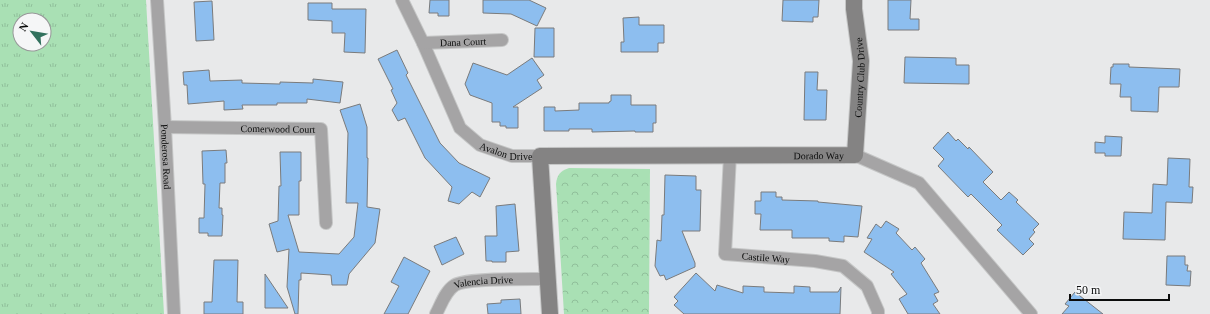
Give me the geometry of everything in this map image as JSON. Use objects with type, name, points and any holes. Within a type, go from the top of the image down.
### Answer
[{"type":"street","name":"Ponderosa Road","points":[[157,0],[174,314]]},
{"type":"street","name":"Avalon Drive","points":[[402,0],[423,43],[460,128],[480,145],[505,154],[512,156],[540,156],[550,314]]},
{"type":"street","name":"Country Club Drive","points":[[854,0],[860,61],[855,155]]},
{"type":"street","name":"Dana Court","points":[[423,43],[502,40]]},
{"type":"street","name":"Comerwood Court","points":[[165,127],[322,129],[326,223]]},
{"type":"street","name":"Castile Way","points":[[730,155],[725,254],[815,261],[842,266],[867,286],[878,314]]},
{"type":"street","name":"Dorado Way","points":[[540,156],[855,155],[919,183],[1031,314]]},
{"type":"street","name":"Valencia Drive","points":[[436,314],[446,295],[455,285],[470,281],[548,279]]},
{"type":"green space","points":[[0,0],[146,0],[164,314],[0,314]]},
{"type":"green space","points":[[569,168],[650,169],[649,314],[564,314],[556,184],[557,178],[563,170]]},
{"type":"building","points":[[430,0],[449,0],[449,16],[438,16],[438,13],[429,13]]},
{"type":"building","points":[[483,0],[529,0],[546,8],[537,26],[511,14],[483,13]]},
{"type":"building","points":[[783,0],[819,0],[818,17],[813,17],[813,22],[782,21]]},
{"type":"building","points":[[888,0],[911,0],[910,19],[919,19],[919,30],[888,30]]},
{"type":"building","points":[[212,1],[214,40],[196,41],[194,2]]},
{"type":"building","points":[[308,3],[332,3],[332,9],[366,9],[365,53],[344,52],[345,33],[332,33],[332,21],[308,20]]},
{"type":"building","points":[[639,17],[639,25],[664,25],[664,43],[658,43],[658,52],[621,52],[621,42],[624,42],[623,18]]},
{"type":"building","points":[[535,28],[554,28],[554,57],[534,57]]},
{"type":"building","points":[[397,50],[408,73],[406,75],[440,143],[459,163],[490,178],[480,197],[472,192],[459,204],[448,201],[452,187],[425,158],[405,118],[398,121],[392,110],[397,103],[391,90],[393,89],[378,59]]},
{"type":"building","points":[[905,57],[956,58],[956,65],[969,65],[969,84],[904,83]]},
{"type":"building","points":[[532,58],[544,75],[537,80],[542,88],[513,107],[518,107],[518,128],[506,128],[506,126],[500,126],[500,122],[492,122],[492,103],[470,95],[465,84],[473,63],[507,75]]},
{"type":"building","points":[[1113,64],[1129,64],[1129,67],[1180,69],[1179,87],[1159,87],[1158,112],[1131,111],[1131,97],[1120,97],[1121,84],[1110,84],[1111,67],[1113,67]]},
{"type":"building","points":[[209,70],[210,81],[242,80],[242,83],[280,84],[280,82],[313,83],[313,79],[343,82],[340,103],[307,99],[307,103],[242,105],[243,109],[224,110],[224,101],[188,104],[187,85],[184,85],[183,72]]},
{"type":"building","points":[[805,72],[818,72],[817,90],[827,90],[826,120],[804,120]]},
{"type":"building","points":[[611,95],[631,95],[631,105],[656,105],[656,123],[653,123],[653,132],[592,132],[592,129],[544,131],[544,107],[555,107],[555,111],[579,110],[579,103],[609,103],[611,101]]},
{"type":"building","points":[[360,104],[367,127],[367,207],[380,209],[375,243],[349,274],[347,285],[332,285],[331,275],[301,273],[301,280],[299,280],[298,314],[295,314],[287,287],[289,249],[277,252],[269,224],[278,221],[279,186],[281,186],[280,152],[301,152],[299,215],[288,215],[299,252],[339,254],[354,237],[358,203],[346,203],[348,133],[340,110]]},
{"type":"building","points":[[948,132],[956,141],[958,139],[968,149],[969,147],[993,172],[983,182],[1001,200],[1009,192],[1018,200],[1016,202],[1039,224],[1033,230],[1035,232],[1029,239],[1034,244],[1023,255],[997,230],[1002,225],[971,194],[968,197],[938,166],[944,159],[933,148]]},
{"type":"building","points":[[1105,136],[1122,137],[1121,156],[1105,156],[1105,153],[1095,153],[1095,142],[1105,143]]},
{"type":"building","points":[[226,150],[227,163],[225,163],[225,183],[220,183],[219,208],[222,208],[223,215],[222,236],[208,236],[208,233],[199,233],[199,218],[204,218],[205,184],[203,184],[202,151]]},
{"type":"building","points":[[1168,158],[1190,159],[1189,187],[1193,187],[1192,203],[1166,202],[1165,240],[1123,239],[1124,212],[1152,213],[1153,184],[1167,185]]},
{"type":"building","points":[[665,175],[696,176],[696,190],[701,190],[700,231],[682,231],[695,263],[695,267],[666,280],[664,275],[660,276],[655,266],[657,240],[661,241],[662,215],[664,215]]},
{"type":"building","points":[[761,192],[776,192],[776,197],[782,197],[782,200],[818,201],[862,206],[858,237],[844,236],[844,242],[829,241],[829,238],[792,238],[792,230],[760,230],[761,214],[755,214],[755,201],[761,201]]},
{"type":"building","points":[[515,204],[519,251],[506,252],[506,262],[486,261],[485,236],[497,236],[496,206]]},
{"type":"building","points":[[886,221],[899,229],[896,233],[912,250],[915,247],[925,259],[921,263],[939,292],[934,294],[938,301],[933,304],[940,314],[908,314],[899,299],[907,294],[891,274],[894,272],[864,252],[872,239],[867,238],[876,224],[881,228]]},
{"type":"building","points":[[456,237],[464,254],[442,265],[434,246]]},
{"type":"building","points":[[1167,256],[1185,256],[1185,265],[1188,265],[1187,271],[1191,271],[1190,286],[1166,285]]},
{"type":"building","points":[[404,257],[430,271],[408,314],[384,314],[399,286],[391,282]]},
{"type":"building","points":[[214,260],[238,260],[237,302],[243,302],[243,314],[204,314],[204,302],[212,302]]},
{"type":"building","points":[[696,273],[715,291],[717,285],[743,293],[743,286],[764,287],[764,292],[794,293],[794,286],[810,287],[810,292],[838,292],[841,287],[840,314],[684,314],[674,305],[678,301],[674,297]]},
{"type":"building","points":[[265,274],[288,308],[265,308]]},
{"type":"building","points":[[1075,292],[1103,314],[1062,314],[1069,306],[1065,304]]},
{"type":"building","points":[[520,299],[521,314],[488,314],[487,304],[501,303],[501,300]]}]
